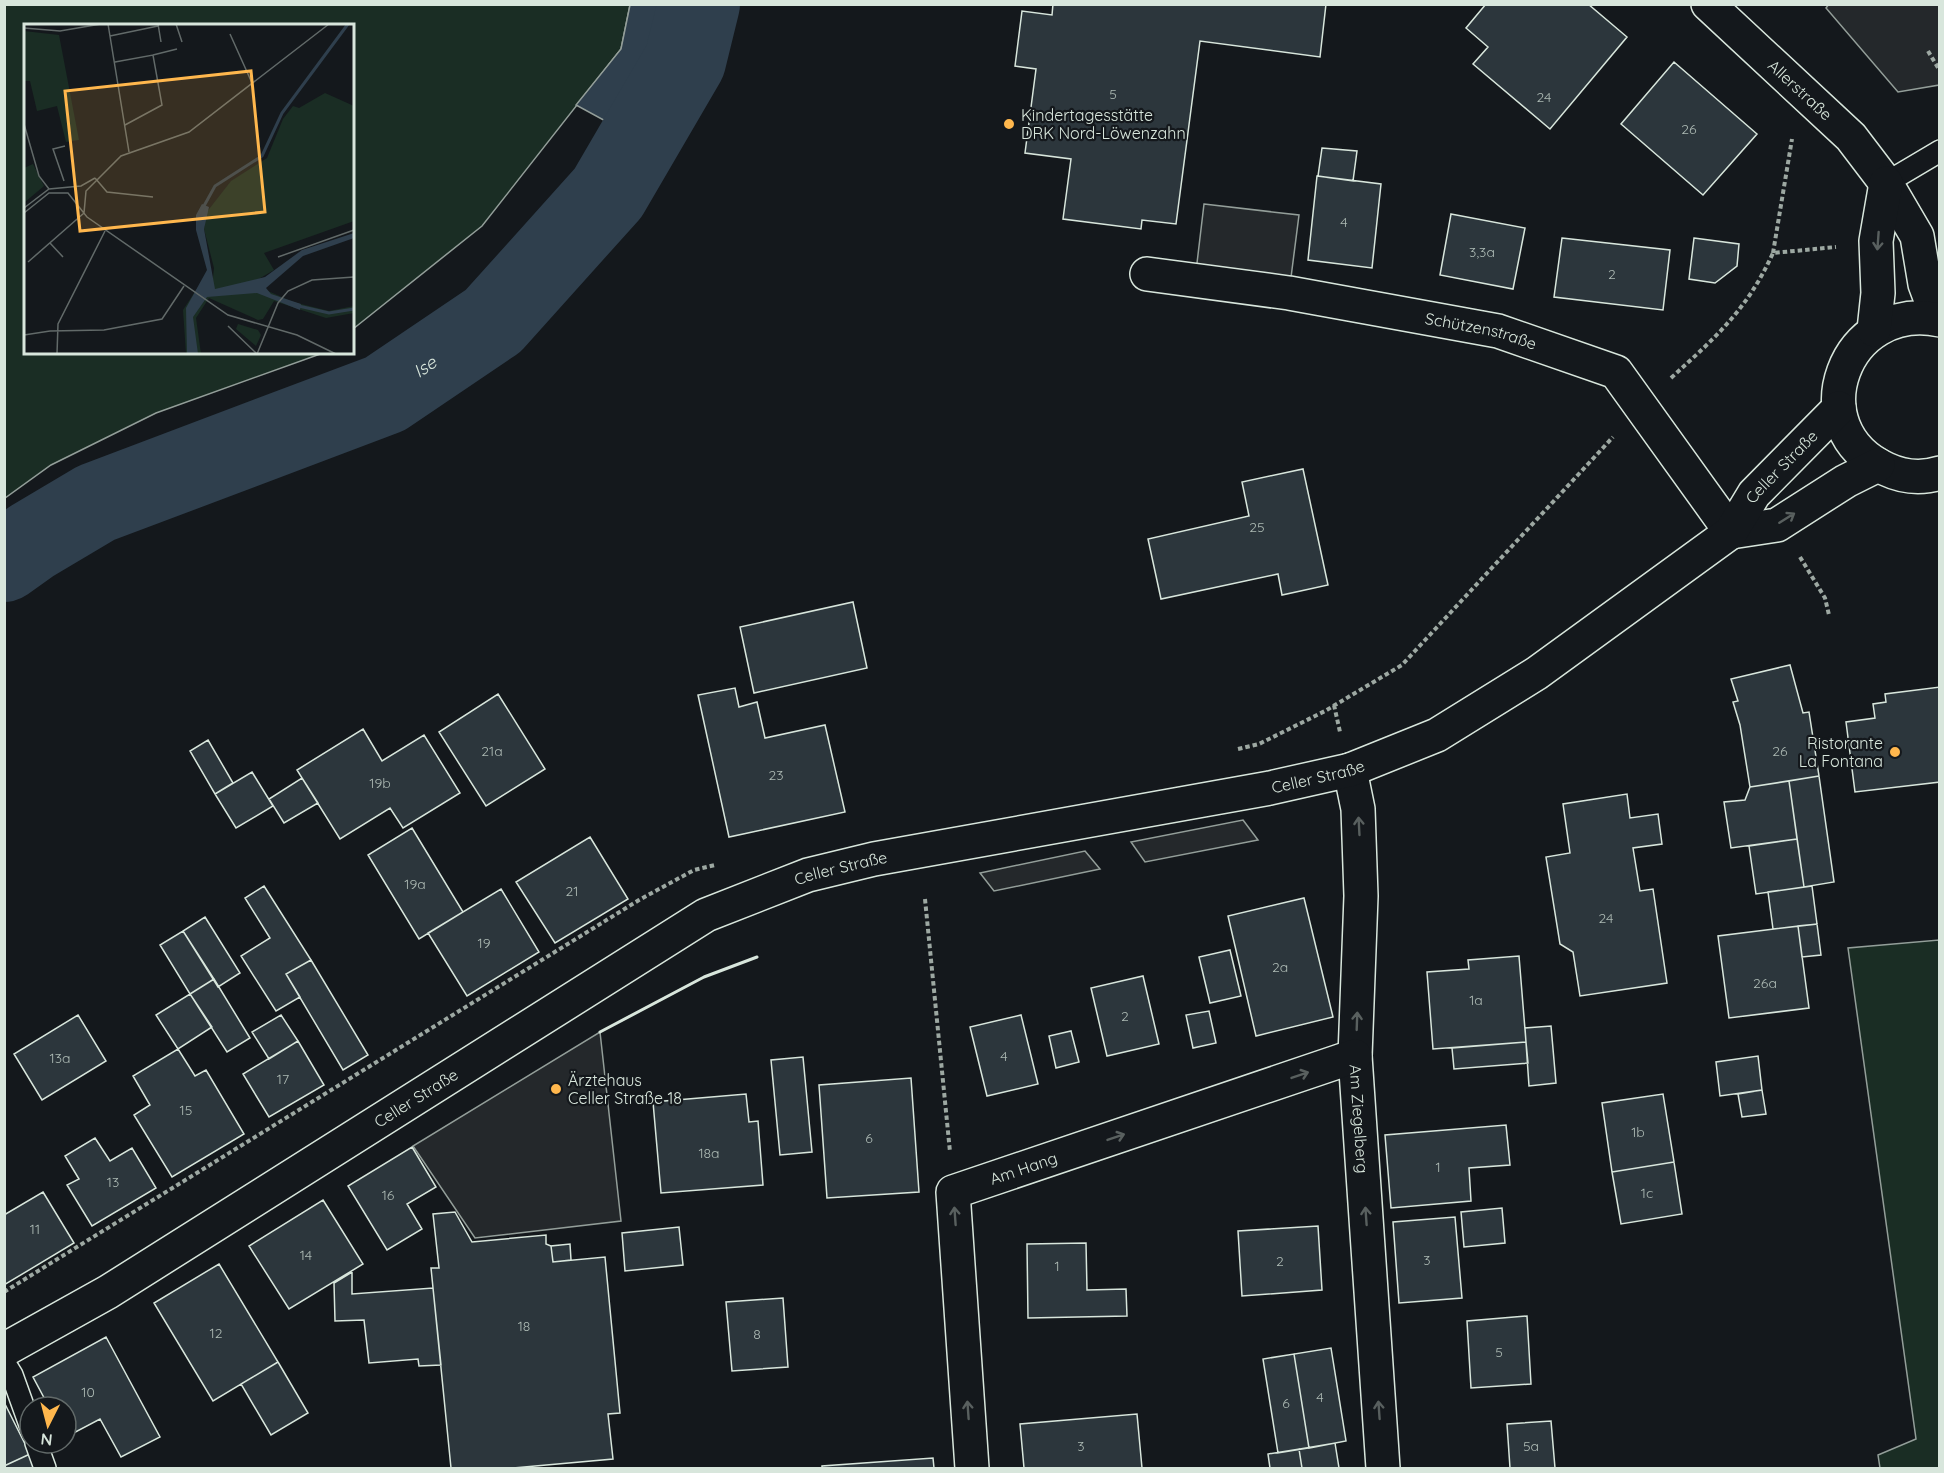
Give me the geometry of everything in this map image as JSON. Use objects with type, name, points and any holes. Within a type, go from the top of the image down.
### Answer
[{"type":"street","name":"Allerstraße","points":[[1707,4],[1851,137],[1886,183],[1917,236],[1925,284],[1939,320]]},
{"type":"street","points":[[1874,330],[1878,293],[1876,241],[1886,183]]},
{"type":"street","name":"Schützenstraße","points":[[1147,274],[1289,293],[1498,331],[1616,372],[1731,532]]},
{"type":"street","points":[[1939,320],[1919,317],[1895,320],[1874,330],[1853,350],[1843,369],[1838,390],[1839,408],[1846,432],[1856,447],[1878,465],[1895,473],[1915,477],[1940,473]]},
{"type":"street","name":"Celler Straße","points":[[4,1350],[108,1292],[706,915],[808,875],[874,858],[1270,788],[1350,770],[1437,735],[1537,673],[1731,532],[1754,494],[1815,435],[1839,408]]},
{"type":"street","name":"Celler Straße","points":[[1731,532],[1777,525],[1846,481],[1878,465]]},
{"type":"street","name":"Am Ziegelberg","points":[[1350,770],[1358,809],[1361,885],[1355,1056],[1383,1468]]},
{"type":"street","name":"Am Hang","points":[[953,1192],[1355,1056]]},
{"type":"street","points":[[953,1192],[972,1468]]},
{"type":"lane","points":[[1886,183],[1940,151]]},
{"type":"lane","points":[[4,1362],[12,1375],[19,1395]]},
{"type":"path","points":[[1928,51],[1940,71]]},
{"type":"path","points":[[1641,407],[1730,324],[1761,279],[1773,254],[1792,137]]},
{"type":"path","points":[[1773,254],[1839,246]]},
{"type":"path","points":[[1795,548],[1825,598],[1829,615]]},
{"type":"path","points":[[925,898],[953,1192]]},
{"type":"green space","points":[[4,5],[630,5],[621,49],[482,226],[354,328],[354,24],[24,24],[24,354],[320,354],[156,413],[51,465],[5,498]]},
{"type":"green space","points":[[1939,940],[1939,1468],[1880,1468],[1878,1455],[1916,1439],[1848,948]]},
{"type":"shaded area","points":[[1829,4],[1939,5],[1939,85],[1898,92],[1826,8]]},
{"type":"shaded area","points":[[1204,204],[1299,215],[1289,293],[1195,280]]},
{"type":"shaded area","points":[[1243,820],[1258,840],[1145,862],[1131,842]]},
{"type":"shaded area","points":[[1085,851],[1100,869],[994,891],[980,873]]},
{"type":"shaded area","name":"Ärztehaus Celler Straße 18","points":[[600,1032],[621,1221],[475,1238],[413,1146]]},
{"type":"water","points":[[630,5],[728,5],[722,45],[653,147],[576,105],[621,49]]},
{"type":"building","points":[[1053,4],[1326,4],[1320,57],[1200,41],[1176,224],[1142,220],[1141,229],[1063,219],[1071,159],[1025,153],[1036,69],[1015,66],[1022,11],[1052,15]]},
{"type":"building","points":[[1486,4],[1588,4],[1627,37],[1550,129],[1473,64],[1488,47],[1466,28]]},
{"type":"building","points":[[1674,62],[1757,134],[1703,195],[1621,124]]},
{"type":"building","points":[[1322,148],[1357,151],[1353,181],[1318,176]]},
{"type":"building","points":[[1317,176],[1381,184],[1372,268],[1308,260]]},
{"type":"building","points":[[1451,214],[1525,228],[1513,289],[1440,275]]},
{"type":"building","points":[[1562,238],[1670,250],[1663,310],[1554,297]]},
{"type":"building","points":[[1694,238],[1739,244],[1737,266],[1715,283],[1689,279]]},
{"type":"building","points":[[1303,469],[1328,585],[1282,595],[1278,574],[1161,599],[1148,539],[1249,516],[1242,482]]},
{"type":"building","points":[[853,602],[867,668],[754,693],[740,627]]},
{"type":"building","points":[[1790,665],[1803,713],[1809,712],[1819,776],[1750,787],[1740,725],[1733,702],[1738,701],[1731,679]]},
{"type":"building","name":"Ristorante La Fontana","points":[[1940,687],[1940,782],[1855,792],[1846,722],[1875,718],[1873,704],[1886,702],[1885,694]]},
{"type":"building","points":[[735,688],[739,707],[757,702],[765,738],[825,725],[845,812],[729,837],[698,695]]},
{"type":"building","points":[[498,694],[545,769],[486,806],[439,732]]},
{"type":"building","points":[[363,729],[382,761],[424,735],[460,793],[403,828],[390,808],[340,839],[297,770]]},
{"type":"building","points":[[208,740],[233,783],[215,794],[190,751]]},
{"type":"building","points":[[252,772],[273,806],[236,828],[215,794]]},
{"type":"building","points":[[1819,776],[1834,882],[1804,887],[1789,781]]},
{"type":"building","points":[[302,778],[318,803],[284,823],[269,799]]},
{"type":"building","points":[[1789,781],[1797,839],[1731,848],[1724,802],[1745,800],[1750,787]]},
{"type":"building","points":[[1627,794],[1630,818],[1658,814],[1662,844],[1633,848],[1640,891],[1653,889],[1667,983],[1580,996],[1573,952],[1560,944],[1546,857],[1570,853],[1563,804]]},
{"type":"building","points":[[412,828],[463,912],[419,939],[368,855]]},
{"type":"building","points":[[590,837],[628,899],[555,943],[516,882]]},
{"type":"building","points":[[1797,839],[1804,887],[1756,894],[1749,846]]},
{"type":"building","points":[[264,886],[311,960],[286,974],[300,997],[276,1011],[241,956],[270,938],[245,898]]},
{"type":"building","points":[[1812,886],[1817,924],[1773,929],[1768,892]]},
{"type":"building","points":[[501,889],[539,952],[467,996],[428,933]]},
{"type":"building","points":[[1304,898],[1333,1017],[1256,1036],[1228,916]]},
{"type":"building","points":[[205,917],[240,973],[218,987],[183,931]]},
{"type":"building","points":[[1817,924],[1821,955],[1802,957],[1798,926]]},
{"type":"building","points":[[1798,926],[1809,1008],[1729,1018],[1718,936]]},
{"type":"building","points":[[183,931],[214,979],[190,994],[160,945]]},
{"type":"building","points":[[1230,950],[1241,996],[1210,1003],[1199,957]]},
{"type":"building","points":[[1519,956],[1526,1042],[1433,1049],[1427,972],[1469,969],[1468,960]]},
{"type":"building","points":[[311,960],[368,1055],[343,1070],[286,974]]},
{"type":"building","points":[[1143,976],[1159,1044],[1107,1056],[1091,988]]},
{"type":"building","points":[[214,979],[250,1038],[227,1052],[190,994]]},
{"type":"building","points":[[190,994],[212,1027],[178,1049],[156,1015]]},
{"type":"building","points":[[1209,1011],[1216,1043],[1193,1048],[1186,1015]]},
{"type":"building","points":[[78,1015],[106,1061],[42,1100],[14,1054]]},
{"type":"building","points":[[281,1015],[298,1041],[269,1059],[252,1032]]},
{"type":"building","points":[[1021,1015],[1038,1084],[987,1096],[970,1027]]},
{"type":"building","points":[[1551,1026],[1556,1083],[1529,1086],[1525,1028]]},
{"type":"building","points":[[1071,1031],[1079,1062],[1056,1068],[1049,1036]]},
{"type":"building","points":[[298,1041],[324,1085],[269,1117],[243,1074]]},
{"type":"building","points":[[1526,1042],[1528,1063],[1454,1069],[1452,1048]]},
{"type":"building","points":[[178,1049],[195,1076],[206,1070],[244,1134],[172,1177],[134,1115],[150,1105],[133,1076]]},
{"type":"building","points":[[1758,1056],[1762,1090],[1720,1096],[1716,1062]]},
{"type":"building","points":[[803,1057],[812,1152],[780,1155],[771,1060]]},
{"type":"building","points":[[911,1078],[919,1192],[827,1198],[819,1085]]},
{"type":"building","points":[[1762,1090],[1766,1114],[1742,1117],[1738,1094]]},
{"type":"building","points":[[746,1094],[749,1122],[758,1121],[763,1185],[661,1193],[653,1102]]},
{"type":"building","points":[[1663,1094],[1674,1162],[1612,1172],[1602,1103]]},
{"type":"building","points":[[1506,1125],[1510,1165],[1469,1168],[1471,1201],[1391,1208],[1385,1135]]},
{"type":"building","points":[[95,1138],[110,1161],[132,1148],[156,1188],[92,1226],[67,1185],[79,1179],[65,1156]]},
{"type":"building","points":[[412,1147],[436,1187],[407,1204],[422,1229],[387,1250],[348,1186]]},
{"type":"building","points":[[1674,1162],[1682,1214],[1621,1224],[1612,1172]]},
{"type":"building","points":[[43,1192],[74,1243],[4,1285],[4,1215]]},
{"type":"building","points":[[323,1200],[363,1264],[289,1309],[249,1246]]},
{"type":"building","points":[[1502,1208],[1505,1243],[1464,1247],[1461,1212]]},
{"type":"building","points":[[455,1212],[472,1242],[546,1235],[546,1244],[551,1246],[553,1262],[605,1257],[620,1413],[608,1414],[613,1459],[513,1468],[451,1468],[431,1268],[439,1268],[433,1214]]},
{"type":"building","points":[[1455,1217],[1462,1298],[1399,1303],[1393,1222]]},
{"type":"building","points":[[1318,1226],[1322,1290],[1242,1296],[1238,1231]]},
{"type":"building","points":[[679,1227],[683,1265],[625,1271],[622,1233]]},
{"type":"building","points":[[1086,1243],[1087,1290],[1126,1289],[1127,1316],[1028,1318],[1027,1244]]},
{"type":"building","points":[[570,1244],[571,1260],[553,1262],[551,1246]]},
{"type":"building","points":[[219,1264],[278,1362],[213,1401],[154,1303]]},
{"type":"building","points":[[352,1272],[352,1294],[433,1288],[441,1365],[419,1366],[418,1359],[369,1363],[364,1320],[335,1321],[334,1283]]},
{"type":"building","points":[[783,1298],[788,1367],[732,1371],[726,1302]]},
{"type":"building","points":[[1527,1316],[1531,1384],[1471,1388],[1467,1321]]},
{"type":"building","points":[[106,1337],[160,1437],[121,1457],[100,1419],[78,1431],[78,1395],[43,1395],[33,1377]]},
{"type":"building","points":[[1331,1348],[1346,1441],[1309,1448],[1294,1354]]},
{"type":"building","points":[[1294,1354],[1309,1448],[1278,1453],[1263,1359]]},
{"type":"building","points":[[278,1362],[308,1413],[271,1435],[241,1384]]},
{"type":"building","points":[[4,1402],[18,1430],[18,1455],[28,1455],[4,1466]]},
{"type":"building","points":[[1137,1414],[1142,1468],[1024,1468],[1020,1424]]},
{"type":"building","points":[[1551,1421],[1555,1468],[1510,1468],[1507,1424]]},
{"type":"building","points":[[1335,1443],[1339,1468],[1302,1468],[1299,1449]]},
{"type":"building","points":[[1299,1449],[1302,1468],[1270,1468],[1268,1454]]},
{"type":"building","points":[[30,1455],[37,1468],[4,1468]]},
{"type":"building","points":[[933,1458],[934,1468],[822,1468],[822,1466]]},
{"type":"waterway","name":"Ise","points":[[4,561],[32,541],[96,503],[385,394],[493,321],[608,193],[685,61],[699,4]]},
{"type":"wall","points":[[600,1032],[704,977],[757,957]]},
{"type":"place","name":"Kindertagesstätte DRK Nord-Löwenzahn","points":[[1009,124]]},
{"type":"place","name":"Ristorante La Fontana","points":[[1895,752]]},
{"type":"place","name":"Ärztehaus Celler Straße 18","points":[[556,1089]]}]
